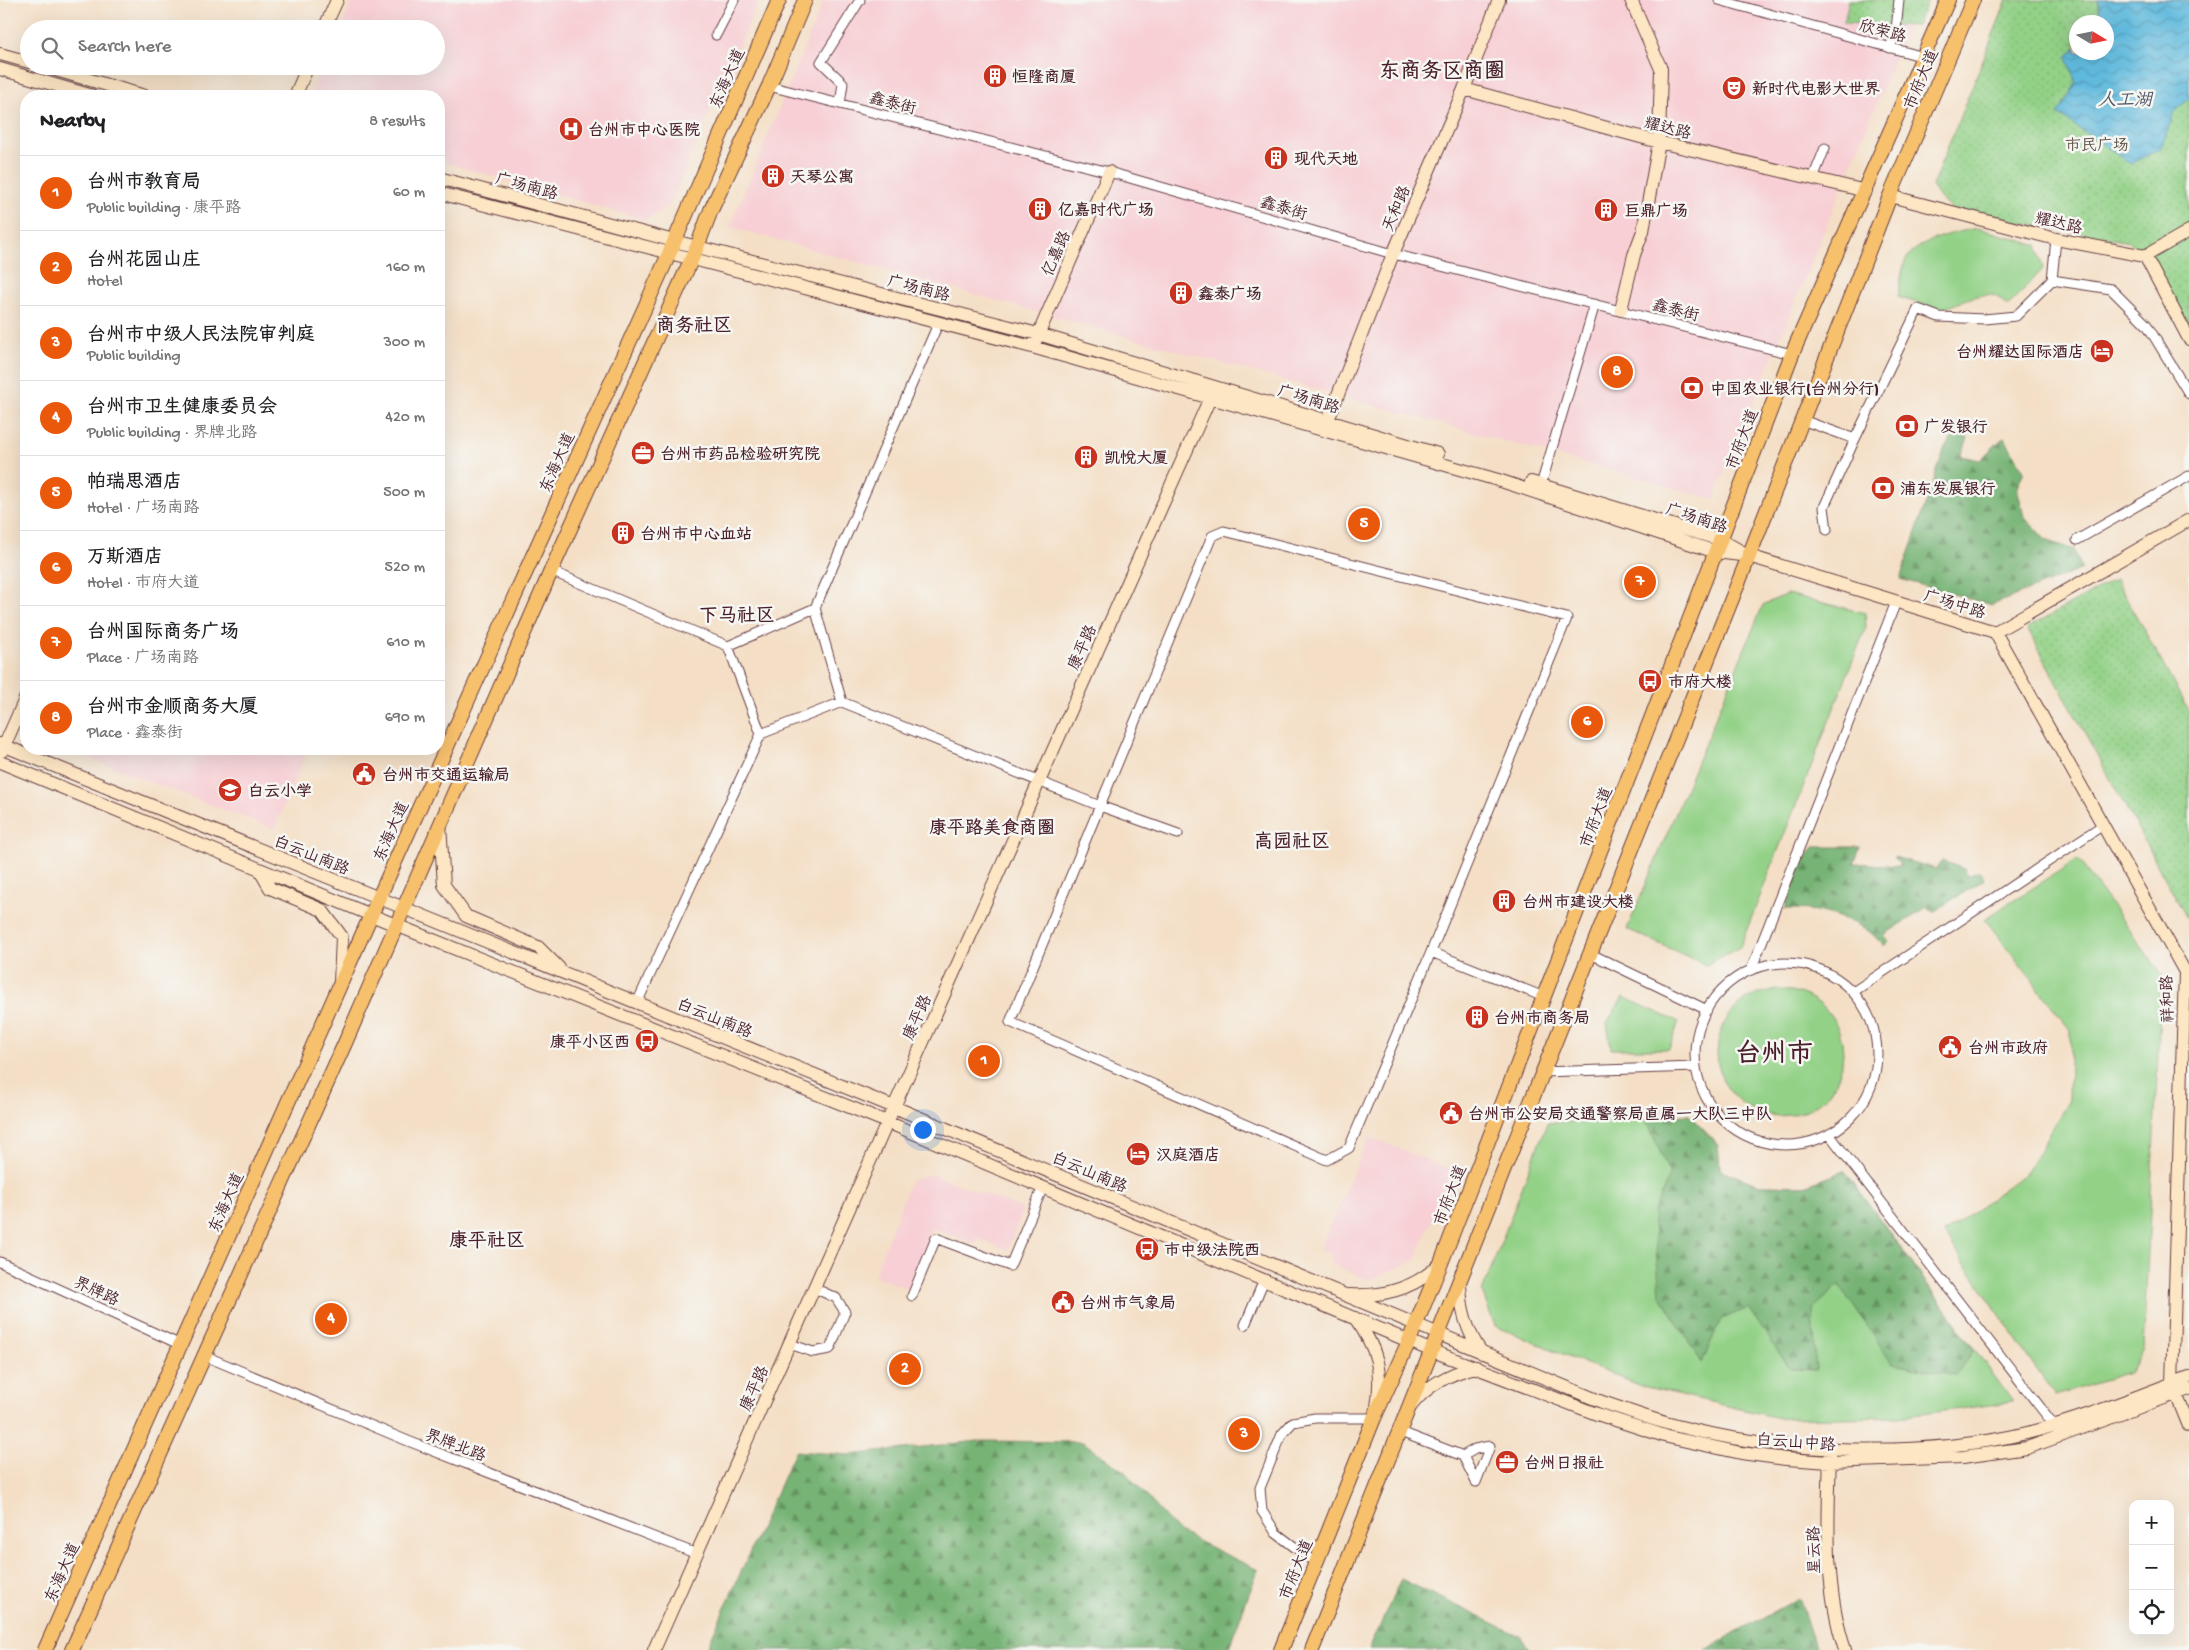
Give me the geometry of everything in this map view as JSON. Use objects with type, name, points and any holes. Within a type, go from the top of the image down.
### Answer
[{"type":"main road","points":[[328,20],[337,0]]},
{"type":"main road","name":"东海大道","points":[[445,751],[671,248],[778,0]]},
{"type":"main road","points":[[72,1650],[397,925],[551,571],[694,253],[711,210],[769,86],[805,0]]},
{"type":"main road","name":"天和路","points":[[1326,425],[1393,254],[1464,89],[1499,0]]},
{"type":"main road","points":[[1621,310],[1634,255],[1643,231],[1659,142],[1662,69],[1631,0]]},
{"type":"main road","name":"市府大道","points":[[1281,1650],[1375,1416],[1416,1326],[1441,1263],[1792,354],[1866,190],[1948,0]]},
{"type":"main road","name":"市府大道","points":[[1312,1650],[1436,1334],[1749,556],[1890,196],[1973,0]]},
{"type":"main road","points":[[0,54],[20,60]]},
{"type":"main road","points":[[0,69],[20,75]]},
{"type":"main road","points":[[21,75],[72,90]]},
{"type":"main road","points":[[73,75],[125,90]]},
{"type":"main road","points":[[298,90],[304,75]]},
{"type":"main road","name":"耀达路","points":[[1464,89],[1659,142],[1866,190]]},
{"type":"main road","name":"亿嘉路","points":[[1032,347],[1108,172]]},
{"type":"main road","name":"广场南路","points":[[445,180],[671,248]]},
{"type":"main road","name":"广场南路","points":[[445,194],[1038,334],[1498,480],[1719,546]]},
{"type":"main road","name":"耀达路","points":[[1890,196],[2056,239],[2145,256]]},
{"type":"main road","points":[[2189,231],[2145,256],[2189,338]]},
{"type":"main road","name":"广场南路","points":[[694,253],[938,324],[1032,347],[1210,398],[1326,425],[1541,485],[1749,556]]},
{"type":"main road","name":"康平路","points":[[654,1650],[1210,398]]},
{"type":"main road","name":"广场中路","points":[[1749,556],[1995,632],[2189,520]]},
{"type":"main road","name":"祥和路","points":[[1995,632],[2187,971],[2174,1389]]},
{"type":"main road","points":[[1,748],[20,709]]},
{"type":"main road","name":"白云山南路","points":[[1,748],[637,1002],[894,1107],[1416,1326]]},
{"type":"main road","name":"东海大道","points":[[45,1650],[443,755]]},
{"type":"main road","name":"白云山南路","points":[[0,762],[371,915],[887,1122],[1409,1341]]},
{"type":"main road","points":[[440,824],[444,885],[466,916],[538,947],[564,973]]},
{"type":"main road","points":[[259,869],[270,888],[322,910],[342,937],[339,988]]},
{"type":"main road","points":[[1340,1294],[1375,1294],[1399,1290],[1417,1282],[1441,1263]]},
{"type":"main road","points":[[1460,1274],[1460,1301],[1463,1314],[1471,1336],[1482,1353]]},
{"type":"main road","points":[[1355,1318],[1367,1335],[1377,1359],[1380,1374],[1375,1416]]},
{"type":"main road","name":"白云山中路","points":[[1416,1326],[1602,1402],[1677,1426],[1731,1438],[1783,1445],[1864,1451],[1952,1445],[2027,1433],[2174,1389],[2189,1389]]},
{"type":"main road","name":"白云山中路","points":[[1409,1341],[1594,1413],[1668,1437],[1740,1453],[1830,1462],[1963,1457],[2027,1448],[2174,1389],[2189,1377]]},
{"type":"main road","points":[[1406,1412],[1426,1389],[1449,1376],[1476,1367]]},
{"type":"main road","points":[[2174,1389],[2189,1426]]},
{"type":"main road","name":"星云路","points":[[1830,1448],[1828,1549],[1831,1594],[1836,1623],[1845,1650]]},
{"type":"street","points":[[716,35],[734,0]]},
{"type":"street","points":[[840,104],[843,83],[821,62],[860,0]]},
{"type":"street","name":"欣荣路","points":[[1719,0],[1924,57]]},
{"type":"street","points":[[1890,48],[1896,30],[1899,0]]},
{"type":"street","name":"鑫泰街","points":[[769,86],[1108,172],[1393,254],[1792,354]]},
{"type":"street","points":[[1813,178],[1825,148]]},
{"type":"street","points":[[1827,530],[1824,507],[1918,310],[1939,317],[1984,319],[2016,316],[2052,280],[2056,239]]},
{"type":"street","points":[[2052,280],[2111,288],[2148,325],[2189,394]]},
{"type":"street","points":[[1541,485],[1594,304]]},
{"type":"street","points":[[842,702],[815,608],[938,324]]},
{"type":"street","points":[[1802,420],[1855,439]]},
{"type":"street","points":[[2077,540],[2189,476]]},
{"type":"street","points":[[1224,531],[1567,618],[1431,952],[1349,1148],[1327,1160],[1010,1022],[1212,536],[1224,531]]},
{"type":"street","points":[[551,571],[728,646],[761,734]]},
{"type":"street","points":[[1751,970],[1896,602]]},
{"type":"street","points":[[728,646],[815,608]]},
{"type":"street","points":[[637,1002],[761,734],[842,702],[1100,806],[1178,834]]},
{"type":"street","points":[[1852,992],[2103,825]]},
{"type":"street","points":[[1431,952],[1544,996]]},
{"type":"street","points":[[1589,954],[1707,1010]]},
{"type":"street","points":[[1781,963],[1813,967],[1841,981],[1852,992],[1863,1005],[1870,1020],[1877,1052],[1876,1069],[1872,1085],[1860,1107],[1843,1125],[1813,1141],[1796,1145],[1778,1145],[1761,1142],[1745,1135],[1730,1126],[1718,1114],[1700,1084],[1696,1067],[1697,1038],[1707,1010],[1725,986],[1751,970],[1781,963]]},
{"type":"street","points":[[1541,1072],[1696,1067]]},
{"type":"street","points":[[1829,1134],[2054,1425]]},
{"type":"street","points":[[912,1296],[936,1238],[1010,1266],[1043,1188]]},
{"type":"street","name":"界牌路","points":[[0,1262],[181,1345]]},
{"type":"street","points":[[1244,1326],[1264,1280]]},
{"type":"street","points":[[790,1344],[813,1352],[830,1349],[845,1312],[836,1298],[814,1288]]},
{"type":"street","name":"界牌北路","points":[[205,1356],[408,1441],[697,1554]]},
{"type":"street","points":[[1317,1564],[1276,1534],[1262,1511],[1260,1488],[1282,1434],[1293,1422],[1315,1418],[1375,1416]]},
{"type":"street","points":[[1398,1431],[1463,1456]]},
{"type":"shaded area","name":"台州市中心医院","points":[[353,0],[759,0],[669,206],[645,220],[445,163],[445,90],[313,90],[320,75],[445,75],[445,20],[345,20]]},
{"type":"shaded area","points":[[824,0],[1919,0],[1714,499],[730,227]]},
{"type":"shaded area","name":"白云小学","points":[[80,755],[305,755],[274,829]]},
{"type":"shaded area","points":[[1369,1137],[1452,1170],[1415,1260],[1370,1280],[1333,1265],[1330,1261],[1331,1254],[1320,1249]]},
{"type":"shaded area","points":[[931,1174],[1023,1209],[1008,1250],[978,1239],[975,1244],[932,1228],[909,1289],[874,1276],[910,1181]]},
{"type":"green space","points":[[1849,0],[1928,0],[1917,26],[1844,23]]},
{"type":"green space","name":"市民广场","points":[[2007,0],[2189,0],[2189,326],[2163,280],[2129,242],[1954,211],[1940,198],[1932,186]]},
{"type":"green space","points":[[1978,228],[2037,245],[2043,269],[2008,306],[1997,297],[1983,295],[1975,296],[1941,310],[1898,297],[1904,266],[1907,258],[1913,251],[1940,237]]},
{"type":"green space","points":[[1955,435],[1968,438],[1961,456],[1980,460],[2004,437],[2024,471],[2017,487],[2024,517],[2046,540],[2074,550],[2082,569],[1992,605],[1900,579],[1945,447]]},
{"type":"green space","points":[[2116,579],[2189,712],[2189,922],[2027,628]]},
{"type":"green space","points":[[1787,594],[1865,613],[1866,627],[1740,947],[1706,965],[1627,929],[1763,605]]},
{"type":"green space","points":[[1814,847],[1860,847],[1854,863],[1902,866],[1894,857],[1936,869],[1942,861],[1964,869],[1967,876],[1980,871],[1984,880],[1933,912],[1927,907],[1884,935],[1889,941],[1884,946],[1867,930],[1845,919],[1815,911],[1785,909],[1801,864]]},
{"type":"green space","points":[[2078,859],[2162,975],[2143,1350],[2129,1373],[2055,1396],[1944,1233],[2027,1172],[2069,1100],[2071,1031],[1985,919]]},
{"type":"green space","points":[[1780,990],[1804,995],[1824,1009],[1838,1029],[1843,1053],[1838,1077],[1824,1097],[1804,1111],[1780,1116],[1756,1111],[1736,1097],[1722,1077],[1717,1053],[1722,1029],[1736,1009],[1756,995]]},
{"type":"green space","points":[[1623,997],[1679,1022],[1669,1049],[1611,1049],[1607,1023]]},
{"type":"green space","points":[[1689,1115],[1718,1145],[1720,1170],[1760,1185],[1805,1186],[1845,1171],[2013,1402],[1899,1417],[1783,1419],[1638,1385],[1495,1326],[1482,1292],[1547,1123]]},
{"type":"green space","points":[[1689,1115],[1718,1145],[1720,1170],[1760,1185],[1805,1186],[1845,1171],[1974,1350],[1956,1375],[1893,1364],[1839,1285],[1813,1309],[1816,1370],[1790,1369],[1749,1308],[1721,1319],[1702,1363],[1660,1295],[1653,1213],[1670,1175],[1645,1117]]},
{"type":"green space","points":[[978,1441],[1083,1442],[1125,1472],[1179,1532],[1258,1570],[1228,1650],[706,1650],[795,1451],[849,1455]]},
{"type":"green space","points":[[1401,1579],[1520,1636],[1530,1650],[1369,1650]]},
{"type":"green space","points":[[1799,1598],[1816,1650],[1705,1650]]},
{"type":"water","name":"人工湖","points":[[2098,0],[2189,0],[2189,98],[2174,113],[2161,148],[2131,164],[2058,114],[2076,83],[2067,57],[2069,55],[2069,60],[2114,60],[2114,15],[2100,15]]},
{"type":"place","name":"恒隆商厦","points":[[995,76]]},
{"type":"place","name":"新时代电影大世界","points":[[1734,88]]},
{"type":"place","name":"台州市中心医院","points":[[571,129]]},
{"type":"place","name":"现代天地","points":[[1276,158]]},
{"type":"place","name":"天琴公寓","points":[[773,176]]},
{"type":"place","name":"亿嘉时代广场","points":[[1040,209]]},
{"type":"place","name":"巨鼎广场","points":[[1606,210]]},
{"type":"place","name":"鑫泰广场","points":[[1181,293]]},
{"type":"place","name":"台州耀达国际酒店","points":[[2102,351]]},
{"type":"place","name":"台州市金顺商务大厦","points":[[1617,372]]},
{"type":"place","name":"中国农业银行(台州分行)","points":[[1692,388]]},
{"type":"place","name":"广发银行","points":[[1907,426]]},
{"type":"place","name":"台州市药品检验研究院","points":[[643,453]]},
{"type":"place","name":"凯悦大厦","points":[[1086,457]]},
{"type":"place","name":"浦东发展银行","points":[[1883,488]]},
{"type":"place","name":"帕瑞思酒店","points":[[1364,524]]},
{"type":"place","name":"台州市中心血站","points":[[623,533]]},
{"type":"place","name":"台州国际商务广场","points":[[1640,582]]},
{"type":"place","name":"市府大楼","points":[[1650,681]]},
{"type":"place","name":"万斯酒店","points":[[1587,722]]},
{"type":"place","name":"台州市交通运输局","points":[[364,774]]},
{"type":"place","name":"白云小学","points":[[230,790]]},
{"type":"place","name":"台州市建设大楼","points":[[1504,901]]},
{"type":"place","name":"台州市商务局","points":[[1477,1017]]},
{"type":"place","name":"康平小区西","points":[[647,1041]]},
{"type":"place","name":"台州市政府","points":[[1950,1047]]},
{"type":"place","name":"台州市教育局","points":[[984,1061]]},
{"type":"place","name":"台州市公安局交通警察局直属一大队三中队","points":[[1451,1113]]},
{"type":"place","name":"汉庭酒店","points":[[1138,1154]]},
{"type":"place","name":"市中级法院西","points":[[1147,1249]]},
{"type":"place","name":"台州市气象局","points":[[1063,1302]]},
{"type":"place","name":"台州市卫生健康委员会","points":[[331,1319]]},
{"type":"place","name":"台州花园山庄","points":[[905,1369]]},
{"type":"place","name":"台州市中级人民法院审判庭","points":[[1244,1434]]},
{"type":"place","name":"台州日报社","points":[[1507,1462]]},
{"type":"district","name":"东商务区商圈","points":[[1442,70]]},
{"type":"district","name":"商务社区","points":[[694,324]]},
{"type":"district","name":"下马社区","points":[[737,614]]},
{"type":"district","name":"康平路美食商圈","points":[[992,827]]},
{"type":"district","name":"高园社区","points":[[1292,840]]},
{"type":"district","name":"台州市","points":[[1774,1052]]},
{"type":"district","name":"康平社区","points":[[487,1239]]}]
